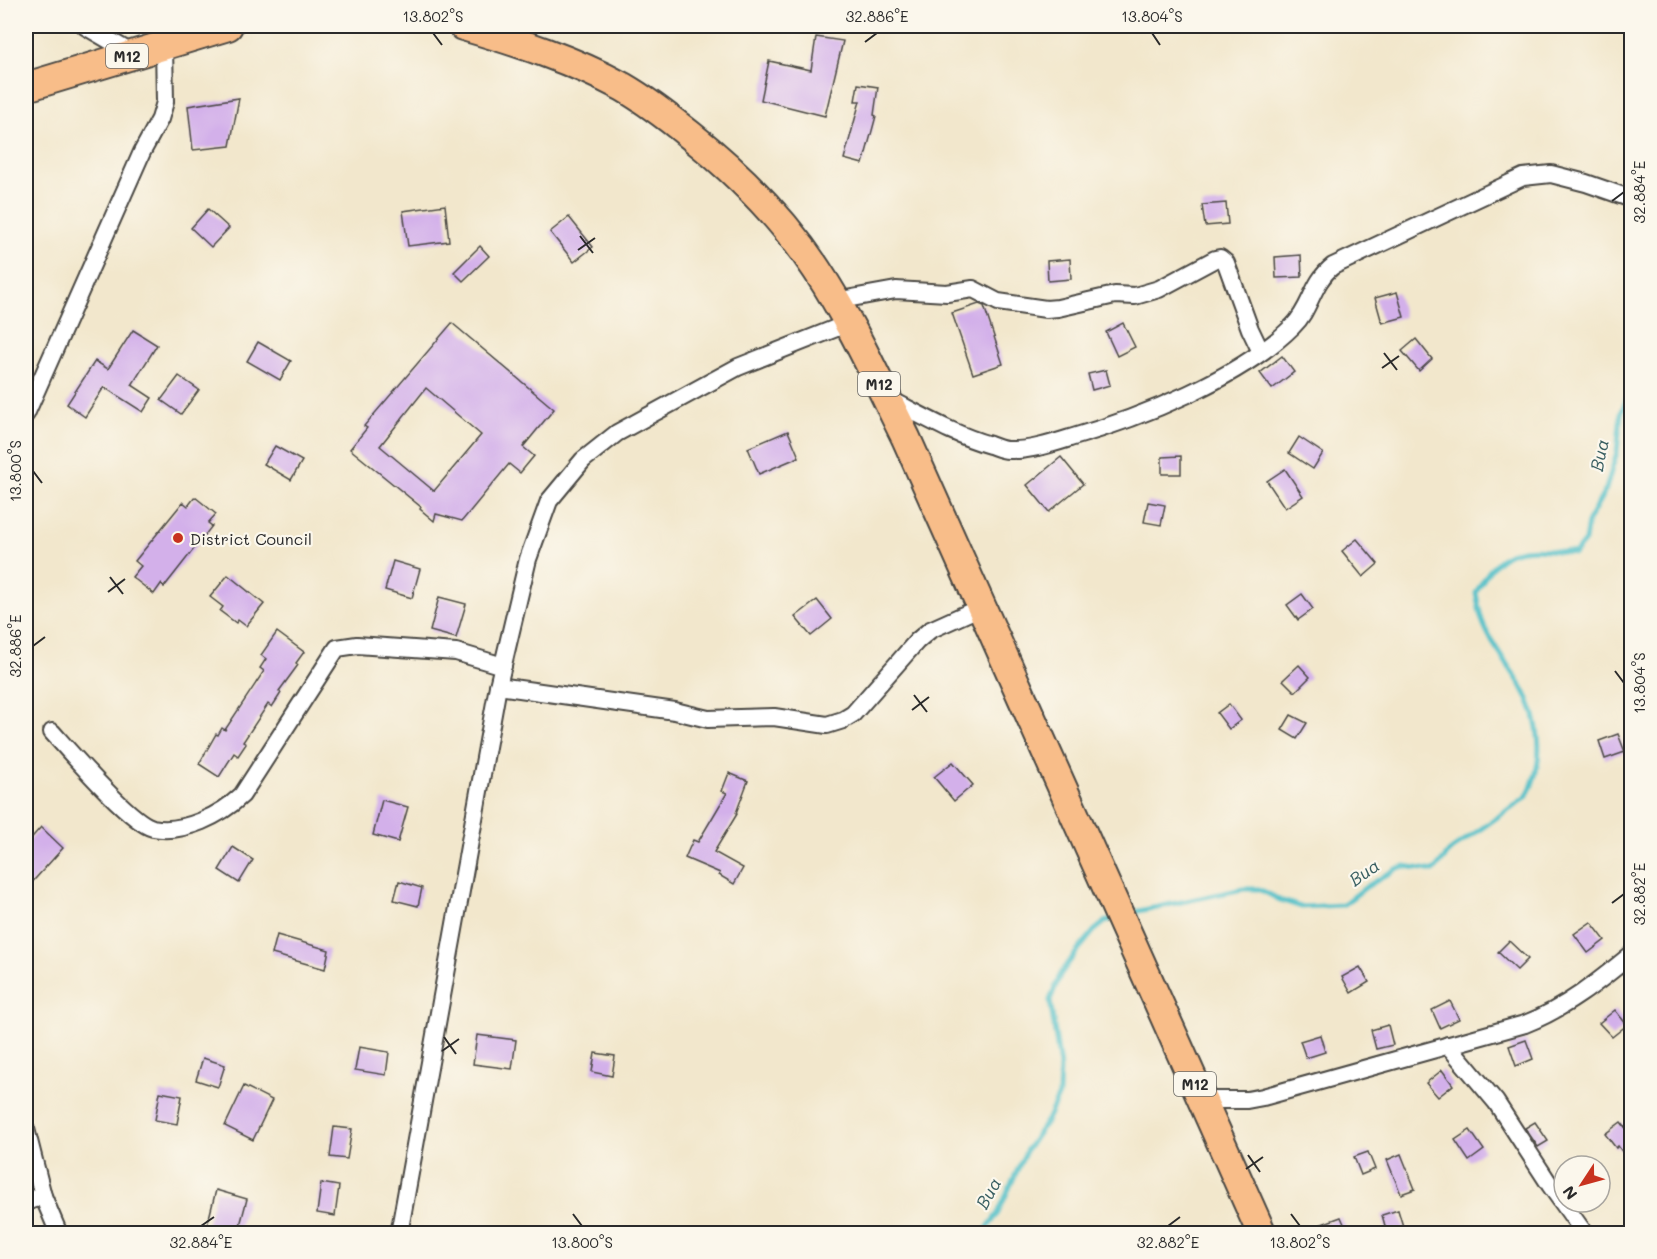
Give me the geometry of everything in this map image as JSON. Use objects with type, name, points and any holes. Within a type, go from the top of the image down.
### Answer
[{"type":"highway","name":"M12","points":[[26,87],[228,26]]},
{"type":"highway","name":"M12","points":[[463,26],[573,63],[624,88],[666,115],[751,188],[788,230],[818,271],[842,312],[906,438],[1262,1233]]},
{"type":"street","points":[[85,26],[133,54]]},
{"type":"street","points":[[26,414],[142,152],[160,119],[165,102],[164,44]]},
{"type":"street","points":[[886,398],[973,440],[1007,450],[1043,446],[1105,428],[1226,375],[1261,352],[1294,326],[1322,274],[1333,266],[1523,177],[1551,174],[1632,199]]},
{"type":"street","points":[[399,1233],[498,686],[528,559],[549,501],[583,460],[617,433],[738,367],[842,312],[896,290],[947,293],[973,289],[998,302],[1058,309],[1115,295],[1134,296],[1159,289],[1220,258],[1226,263],[1250,329],[1261,352]]},
{"type":"street","points":[[498,686],[675,711],[708,719],[774,717],[827,725],[853,714],[917,641],[930,630],[981,607]]},
{"type":"street","points":[[52,732],[132,815],[152,828],[174,829],[195,824],[233,803],[242,795],[337,648],[357,645],[456,652],[503,666]]},
{"type":"street","points":[[1202,1100],[1247,1100],[1263,1097],[1541,1017],[1588,990],[1632,954]]},
{"type":"street","points":[[1448,1045],[1496,1102],[1585,1233]]},
{"type":"street","points":[[26,1129],[43,1196],[59,1233]]},
{"type":"street","points":[[26,1202],[43,1196]]},
{"type":"building","points":[[816,37],[843,41],[825,116],[761,100],[769,61],[811,70]]},
{"type":"building","points":[[858,84],[878,87],[874,115],[876,116],[863,164],[844,159],[860,101],[855,101]]},
{"type":"building","points":[[239,98],[230,146],[193,150],[188,106]]},
{"type":"building","points":[[1226,203],[1228,224],[1205,226],[1202,205]]},
{"type":"building","points":[[445,205],[449,241],[408,246],[403,211]]},
{"type":"building","points":[[208,209],[229,228],[211,247],[191,228]]},
{"type":"building","points":[[569,217],[593,247],[574,262],[550,232]]},
{"type":"building","points":[[480,246],[489,256],[463,281],[454,272]]},
{"type":"building","points":[[1301,255],[1302,277],[1276,278],[1275,257]]},
{"type":"building","points":[[1070,259],[1071,279],[1048,281],[1047,261]]},
{"type":"building","points":[[1397,292],[1404,317],[1382,323],[1375,298]]},
{"type":"building","points":[[979,304],[984,306],[1003,364],[973,374],[952,313]]},
{"type":"building","points":[[452,323],[554,409],[523,447],[534,456],[520,473],[509,464],[462,521],[436,514],[434,521],[420,509],[421,507],[350,449],[367,428],[364,426]],"holes":[[[426,388],[481,435],[434,491],[380,446]]]},
{"type":"building","points":[[1123,323],[1135,347],[1117,356],[1106,332]]},
{"type":"building","points":[[133,330],[157,345],[132,385],[152,398],[143,412],[104,387],[85,417],[67,404],[95,361],[108,369]]},
{"type":"building","points":[[1416,339],[1432,359],[1419,371],[1402,351]]},
{"type":"building","points":[[258,342],[291,361],[280,380],[247,361]]},
{"type":"building","points":[[1282,356],[1294,372],[1272,389],[1260,373]]},
{"type":"building","points":[[1106,370],[1110,385],[1092,390],[1088,374]]},
{"type":"building","points":[[179,376],[199,390],[181,414],[161,400]]},
{"type":"building","points":[[788,431],[799,457],[759,474],[748,448]]},
{"type":"building","points":[[1299,437],[1323,453],[1313,469],[1289,453]]},
{"type":"building","points":[[275,446],[302,461],[291,480],[264,464]]},
{"type":"building","points":[[1181,456],[1181,474],[1162,474],[1162,457]]},
{"type":"building","points":[[1061,457],[1083,484],[1049,512],[1027,485]]},
{"type":"building","points":[[1285,469],[1303,496],[1285,508],[1267,481]]},
{"type":"building","name":"District Council","points":[[195,497],[216,514],[208,523],[212,526],[164,587],[161,584],[154,594],[132,577],[141,566],[135,561],[183,502],[188,506]]},
{"type":"building","points":[[1148,502],[1165,505],[1161,525],[1144,522]]},
{"type":"building","points":[[1357,539],[1378,564],[1363,577],[1342,551]]},
{"type":"building","points":[[393,561],[420,569],[412,598],[385,590]]},
{"type":"building","points":[[228,575],[264,604],[246,626],[238,620],[236,623],[220,611],[223,607],[210,597]]},
{"type":"building","points":[[1302,594],[1313,609],[1298,620],[1287,605]]},
{"type":"building","points":[[439,597],[466,604],[456,638],[430,631]]},
{"type":"building","points":[[817,600],[832,619],[811,636],[795,617]]},
{"type":"building","points":[[277,632],[304,652],[296,663],[298,665],[279,691],[281,693],[272,707],[268,704],[243,742],[246,744],[238,756],[234,753],[219,777],[199,764],[216,734],[218,735],[222,728],[225,730],[264,671],[260,668],[266,659],[261,655]]},
{"type":"building","points":[[1299,665],[1310,677],[1295,692],[1283,680]]},
{"type":"building","points":[[1229,704],[1241,720],[1229,729],[1217,713]]},
{"type":"building","points":[[1291,715],[1307,723],[1297,739],[1282,730]]},
{"type":"building","points":[[1618,734],[1625,752],[1605,759],[1599,741]]},
{"type":"building","points":[[953,762],[973,785],[954,801],[934,777]]},
{"type":"building","points":[[729,773],[748,781],[737,814],[714,852],[743,868],[734,884],[719,875],[720,873],[685,858],[693,840],[698,842],[727,793],[722,791]]},
{"type":"building","points":[[382,800],[408,807],[398,842],[373,835]]},
{"type":"building","points":[[41,827],[63,848],[26,889],[26,844]]},
{"type":"building","points":[[233,847],[253,860],[239,883],[219,870]]},
{"type":"building","points":[[399,881],[422,888],[418,906],[394,900]]},
{"type":"building","points":[[1591,922],[1605,940],[1588,953],[1574,934]]},
{"type":"building","points":[[277,935],[329,950],[325,969],[272,954]]},
{"type":"building","points":[[1509,941],[1528,959],[1517,970],[1498,952]]},
{"type":"building","points":[[1360,967],[1369,982],[1351,993],[1342,977]]},
{"type":"building","points":[[1450,1001],[1459,1019],[1440,1028],[1432,1010]]},
{"type":"building","points":[[1615,1010],[1627,1025],[1612,1037],[1599,1023]]},
{"type":"building","points":[[1388,1025],[1393,1045],[1376,1049],[1371,1030]]},
{"type":"building","points":[[477,1035],[516,1040],[512,1069],[473,1064]]},
{"type":"building","points":[[1320,1035],[1325,1052],[1306,1058],[1300,1041]]},
{"type":"building","points":[[1526,1040],[1533,1059],[1516,1066],[1509,1046]]},
{"type":"building","points":[[359,1047],[389,1052],[386,1075],[355,1070]]},
{"type":"building","points":[[595,1053],[615,1056],[612,1076],[592,1072]]},
{"type":"building","points":[[203,1058],[225,1065],[218,1087],[196,1080]]},
{"type":"building","points":[[1442,1070],[1453,1085],[1438,1097],[1426,1083]]},
{"type":"building","points":[[244,1086],[272,1100],[253,1140],[225,1126]]},
{"type":"building","points":[[160,1092],[182,1096],[177,1124],[155,1120]]},
{"type":"building","points":[[1535,1122],[1548,1141],[1538,1147],[1525,1128]]},
{"type":"building","points":[[1621,1122],[1632,1136],[1632,1165],[1618,1146],[1616,1148],[1605,1134]]},
{"type":"building","points":[[334,1127],[352,1129],[347,1159],[330,1157]]},
{"type":"building","points":[[1470,1130],[1484,1150],[1469,1161],[1455,1140]]},
{"type":"building","points":[[1368,1152],[1375,1169],[1361,1175],[1354,1157]]},
{"type":"building","points":[[1401,1154],[1415,1189],[1401,1194],[1387,1160]]},
{"type":"building","points":[[321,1183],[339,1186],[335,1216],[317,1213]]},
{"type":"building","points":[[216,1190],[247,1199],[238,1233],[207,1226]]},
{"type":"building","points":[[1398,1210],[1405,1233],[1387,1233],[1382,1215]]},
{"type":"building","points":[[1341,1217],[1348,1233],[1300,1233],[1300,1232]]},
{"type":"waterway","name":"Bua","points":[[1129,913],[1243,889],[1259,889],[1280,900],[1301,907],[1343,905],[1366,887],[1396,869],[1405,866],[1434,871],[1451,850],[1526,797],[1539,756],[1537,727],[1522,687],[1486,629],[1476,593],[1495,564],[1505,556],[1528,549],[1575,553],[1585,541],[1588,521],[1606,489],[1617,452],[1621,413],[1632,387]]},
{"type":"waterway","name":"Bua","points":[[983,1234],[998,1213],[1026,1151],[1047,1120],[1059,1095],[1060,1066],[1050,1000],[1060,975],[1094,931],[1112,919]]},
{"type":"place","name":"District Council","points":[[178,538]]}]
